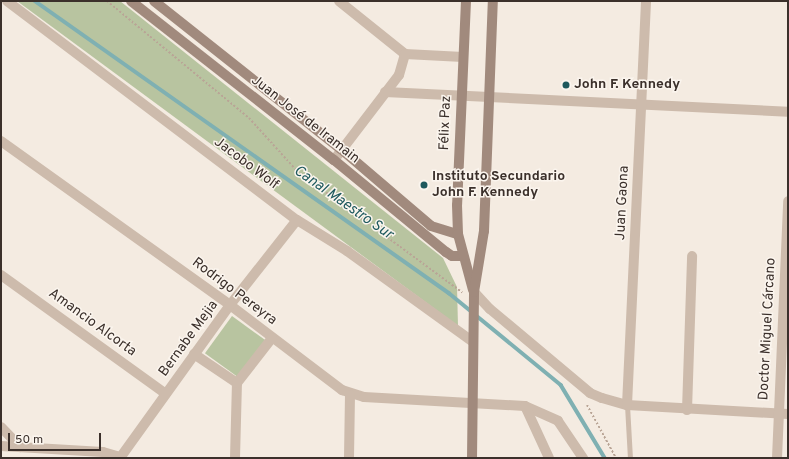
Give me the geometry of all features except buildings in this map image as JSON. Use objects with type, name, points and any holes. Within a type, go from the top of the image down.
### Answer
[{"type":"main road","name":"Juan José de Iramain","points":[[131,1],[334,160],[446,252],[452,256],[462,256]]},
{"type":"main road","name":"Juan José de Iramain","points":[[154,1],[341,149],[431,226],[458,234]]},
{"type":"main road","name":"Félix Paz","points":[[466,1],[461,97],[458,234],[471,294],[473,342],[472,458]]},
{"type":"main road","name":"Félix Paz","points":[[471,294],[484,231],[488,98],[493,1]]},
{"type":"street","name":"Jacobo Wolf","points":[[7,1],[297,220],[347,250],[473,342]]},
{"type":"street","name":"Juan Gaona","points":[[627,405],[646,1]]},
{"type":"street","points":[[342,2],[405,54],[463,57]]},
{"type":"street","points":[[334,160],[399,75],[405,54]]},
{"type":"street","points":[[385,92],[642,106],[788,112]]},
{"type":"street","name":"Rodrigo Pereyra","points":[[1,141],[230,305],[350,395]]},
{"type":"street","name":"Doctor Miguel Cárcano","points":[[777,458],[783,414],[788,201]]},
{"type":"street","name":"Bernabe Mejia","points":[[120,458],[230,305],[297,220]]},
{"type":"street","points":[[687,410],[692,256]]},
{"type":"street","name":"Amancio Alcorta","points":[[1,275],[166,394]]},
{"type":"street","points":[[471,294],[590,393],[627,405],[687,410],[783,414]]},
{"type":"street","points":[[234,458],[237,383],[272,338]]},
{"type":"street","points":[[194,354],[237,383]]},
{"type":"street","points":[[349,458],[350,395],[472,404],[525,406],[558,421],[583,458]]},
{"type":"street","points":[[525,406],[549,458]]},
{"type":"street","points":[[1,427],[20,447]]},
{"type":"street","points":[[1,446],[103,452],[120,458]]},
{"type":"lane","points":[[627,405],[630,458]]},
{"type":"path","points":[[107,1],[249,118],[297,171],[471,294]]},
{"type":"path","points":[[586,403],[616,458]]},
{"type":"green space","points":[[17,1],[120,1],[443,258],[457,287],[458,326]]},
{"type":"green space","points":[[232,316],[265,340],[238,377],[205,353]]},
{"type":"waterway","name":"Canal Maestro Sur","points":[[35,1],[449,293],[561,385],[605,458]]},
{"type":"place","name":"John F. Kennedy","points":[[566,85]]},
{"type":"place","name":"Instituto Secundario John F. Kennedy","points":[[424,185]]}]
